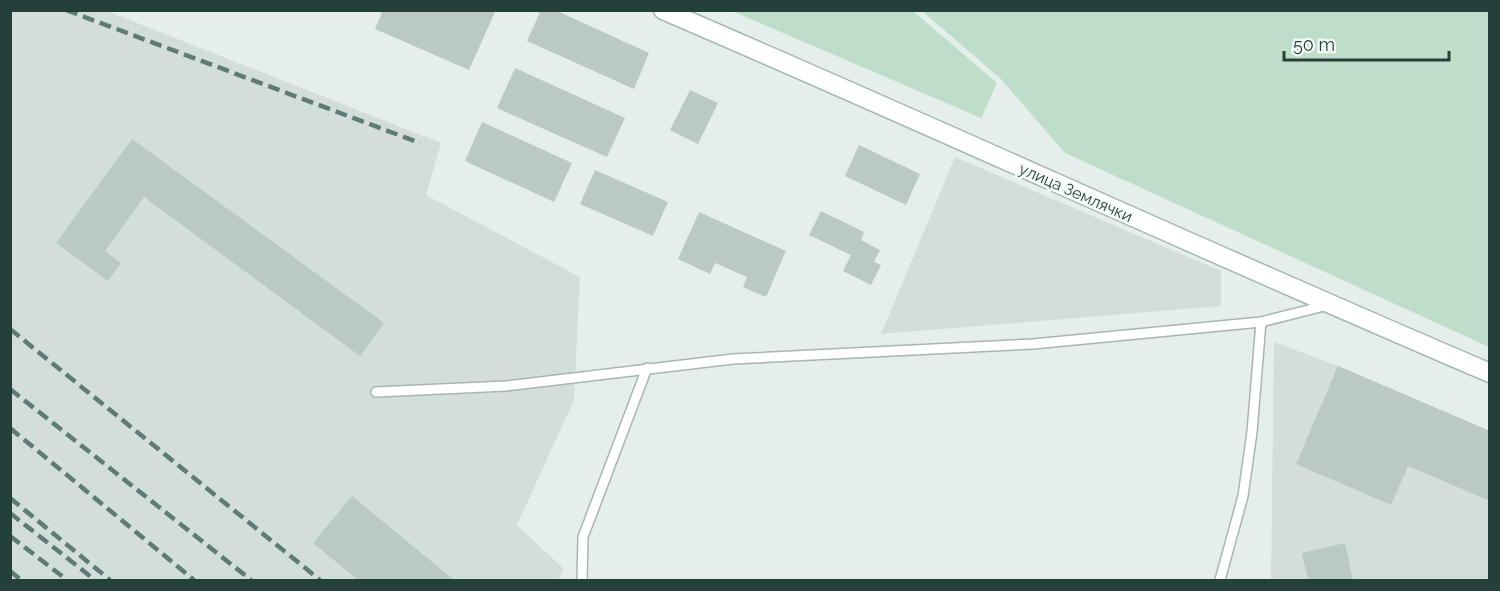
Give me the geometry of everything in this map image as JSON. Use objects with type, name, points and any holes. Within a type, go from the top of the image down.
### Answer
[{"type":"street","name":"улица Землячки","points":[[663,10],[1490,373]]},
{"type":"lane","points":[[376,392],[506,386],[733,359],[1033,344],[1261,322],[1329,304]]},
{"type":"lane","points":[[1220,580],[1243,496],[1252,432],[1261,322]]},
{"type":"lane","points":[[582,580],[583,537],[647,368]]},
{"type":"shaded area","points":[[10,11],[107,11],[441,143],[426,195],[580,277],[574,400],[517,525],[564,569],[558,580],[11,580]]},
{"type":"shaded area","points":[[955,157],[1221,271],[1221,306],[881,334]]},
{"type":"shaded area","points":[[1274,342],[1338,366],[1489,431],[1489,580],[1271,580]]},
{"type":"green space","points":[[732,11],[913,11],[997,83],[981,118]]},
{"type":"green space","points":[[922,11],[1489,11],[1489,347],[1065,153],[1000,78]]},
{"type":"building","points":[[383,10],[492,10],[495,12],[469,70],[375,29]]},
{"type":"building","points":[[541,10],[555,10],[649,53],[634,89],[527,41]]},
{"type":"building","points":[[515,68],[625,118],[607,157],[497,108]]},
{"type":"building","points":[[690,90],[718,103],[698,144],[670,130]]},
{"type":"building","points":[[482,122],[572,163],[554,202],[465,161]]},
{"type":"building","points":[[132,139],[384,323],[360,356],[144,197],[105,251],[121,263],[108,281],[56,243]]},
{"type":"building","points":[[859,145],[920,174],[906,205],[845,176]]},
{"type":"building","points":[[595,170],[668,202],[653,236],[580,204]]},
{"type":"building","points":[[821,211],[864,232],[861,240],[880,250],[874,262],[881,265],[871,285],[843,271],[851,255],[809,235]]},
{"type":"building","points":[[699,212],[786,251],[766,297],[743,287],[747,277],[715,263],[710,274],[678,259]]},
{"type":"building","points":[[1338,366],[1490,431],[1490,501],[1408,466],[1391,505],[1296,464]]},
{"type":"building","points":[[352,496],[454,580],[358,580],[313,543]]},
{"type":"building","points":[[1345,543],[1353,580],[1308,580],[1302,553]]},
{"type":"railway","points":[[66,10],[420,143]]},
{"type":"railway","points":[[10,329],[320,580]]},
{"type":"railway","points":[[10,389],[251,580]]},
{"type":"railway","points":[[10,428],[194,580]]},
{"type":"railway","points":[[10,498],[110,580]]},
{"type":"railway","points":[[10,513],[95,580]]},
{"type":"railway","points":[[10,536],[67,580]]},
{"type":"railway","points":[[10,571],[21,580]]}]
